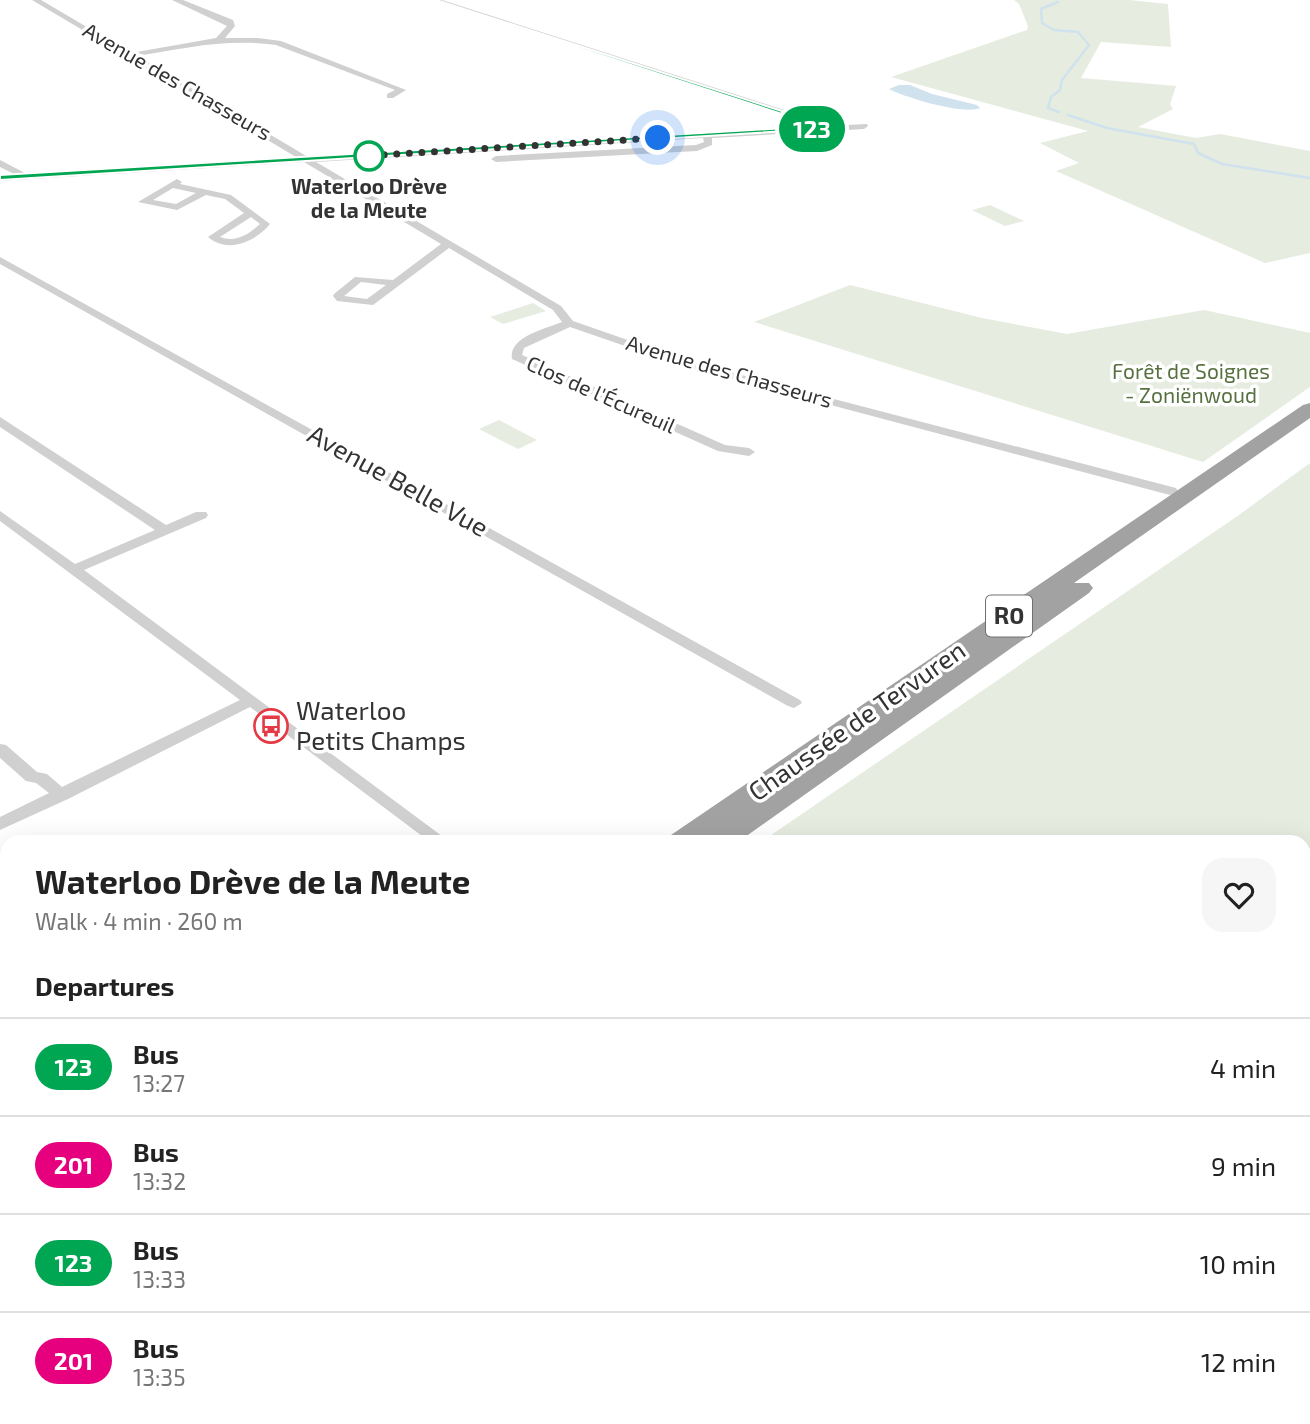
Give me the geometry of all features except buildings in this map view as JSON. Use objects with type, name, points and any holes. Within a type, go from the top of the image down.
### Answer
[{"type":"highway","name":"Chaussée de Tervuren","points":[[691,835],[1310,409]]},
{"type":"highway","name":"Chaussée de Tervuren","points":[[728,835],[1310,429]]},
{"type":"street","name":"Avenue des Chasseurs","points":[[36,0],[557,308],[569,323],[591,327],[641,349],[684,363],[1171,491]]},
{"type":"street","points":[[176,0],[230,22],[231,26],[219,40]]},
{"type":"street","points":[[434,0],[832,128]]},
{"type":"street","points":[[131,55],[219,40],[243,39],[278,43],[402,90],[390,96]]},
{"type":"street","points":[[0,178],[864,126]]},
{"type":"street","points":[[496,159],[697,148],[709,143],[707,135]]},
{"type":"street","points":[[0,163],[25,176]]},
{"type":"street","points":[[197,168],[143,202],[177,207],[205,192]]},
{"type":"street","points":[[171,185],[228,197],[251,213]]},
{"type":"street","points":[[395,283],[448,244]]},
{"type":"street","points":[[427,260],[447,257],[477,261]]},
{"type":"street","name":"Avenue Belle Vue","points":[[0,260],[794,703]]},
{"type":"street","name":"Clos de l'Écureuil","points":[[569,323],[525,342],[519,347],[516,357],[722,448],[750,452]]},
{"type":"street","points":[[0,421],[164,530]]},
{"type":"street","points":[[74,569],[201,514]]},
{"type":"street","points":[[0,515],[432,835]]},
{"type":"street","points":[[0,824],[250,701]]},
{"type":"street","points":[[0,749],[32,777],[30,785],[55,799]]},
{"type":"green space","points":[[1014,0],[1129,0],[1168,4],[1171,47],[1101,42],[1081,78],[1176,86],[1170,104],[1173,109],[1138,127],[1196,138],[1220,134],[1310,151],[1310,253],[1265,263],[1056,171],[1079,163],[1040,143],[1088,131],[891,77],[1027,30],[1028,26],[1019,4]]},
{"type":"green space","points":[[990,205],[1024,221],[1005,226],[972,210]]},
{"type":"green space","name":"Forêt de Soignes - Zoniënwoud","points":[[850,285],[982,318],[1067,334],[1204,310],[1310,333],[1310,387],[1203,462],[754,322]]},
{"type":"green space","points":[[533,303],[546,311],[503,324],[490,317]]},
{"type":"green space","points":[[499,420],[537,440],[518,449],[479,429]]},
{"type":"green space","points":[[1310,463],[1310,835],[771,835],[1239,515]]},
{"type":"water","points":[[910,85],[980,108],[972,110],[949,107],[921,101],[889,89]]},
{"type":"waterway","points":[[1058,2],[1041,9],[1042,23],[1054,30],[1078,32],[1089,45],[1062,80],[1060,90],[1051,97],[1048,108],[1059,112]]},
{"type":"waterway","points":[[1068,115],[1107,128],[1194,144],[1198,153],[1222,164],[1310,178]]},
{"type":"bus line","name":"123","points":[[0,178],[832,128],[434,0]]},
{"type":"place","name":"Waterloo Drève de la Meute","points":[[369,156]]},
{"type":"place","name":"Waterloo Petits Champs","points":[[271,726]]},
{"type":"route","points":[[369,156],[364,156],[658,138]]}]
